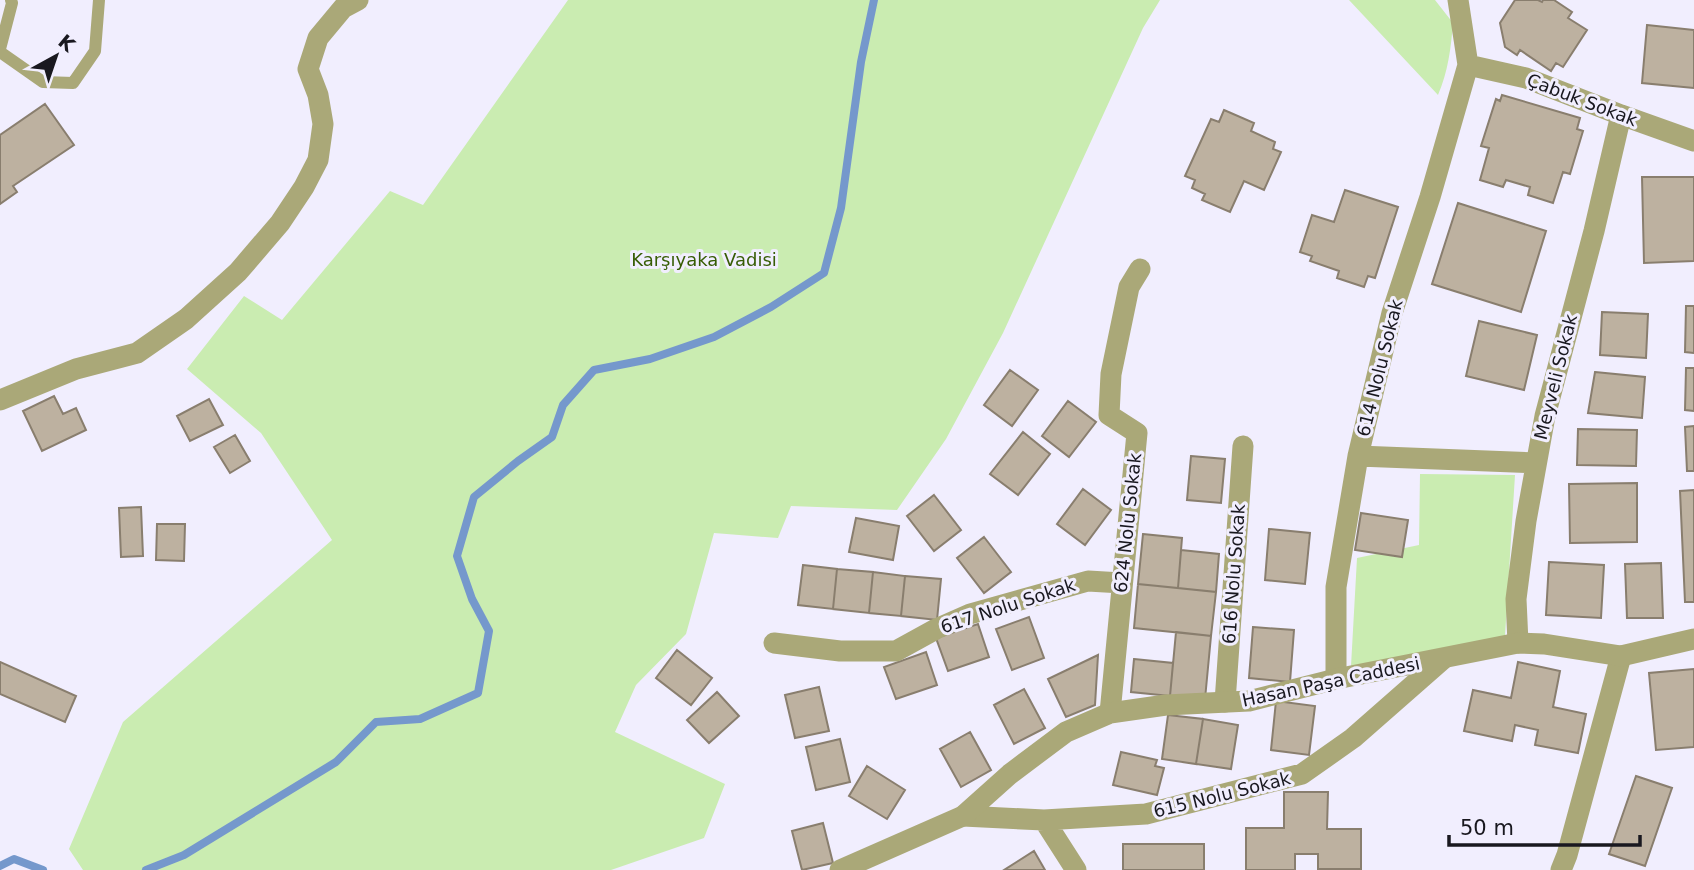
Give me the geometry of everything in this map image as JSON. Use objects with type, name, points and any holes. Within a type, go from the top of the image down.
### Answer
[{"type":"street","points":[[0,400],[76,369],[137,353],[186,319],[238,272],[280,223],[318,160],[323,124],[318,95],[308,69],[318,38],[343,8],[358,0]]},
{"type":"street","points":[[1458,0],[1468,65]]},
{"type":"street","name":"Çabuk Sokak","points":[[1468,65],[1526,78],[1694,141]]},
{"type":"street","name":"614 Nolu Sokak","points":[[1336,679],[1336,587],[1358,456],[1392,313],[1430,197],[1468,65]]},
{"type":"street","name":"Meyveli Sokak","points":[[1518,643],[1516,599],[1526,522],[1545,416],[1594,231],[1621,115]]},
{"type":"street","name":"624 Nolu Sokak","points":[[1110,713],[1137,433],[1109,415],[1111,374],[1129,287],[1139,269]]},
{"type":"street","name":"616 Nolu Sokak","points":[[1225,702],[1243,446]]},
{"type":"street","points":[[1358,456],[1536,463]]},
{"type":"street","name":"617 Nolu Sokak","points":[[774,643],[840,652],[897,651],[970,614],[1088,581],[1122,583]]},
{"type":"street","name":"Hasan Paşa Caddesi","points":[[840,870],[963,816],[1010,774],[1066,732],[1110,713],[1166,705],[1250,701],[1336,679],[1518,643],[1544,644],[1621,656],[1694,639]]},
{"type":"street","points":[[1561,870],[1621,656]]},
{"type":"street","name":"615 Nolu Sokak","points":[[963,816],[1044,820],[1146,814],[1302,774],[1353,738],[1443,659]]},
{"type":"street","points":[[1044,820],[1076,870]]},
{"type":"lane","points":[[10,0],[12,3],[0,50],[43,82],[73,83],[95,51],[99,0]]},
{"type":"green space","name":"Karşıyaka Vadisi","points":[[568,0],[1160,0],[1143,28],[1003,333],[946,439],[897,510],[791,506],[778,538],[714,533],[686,634],[636,685],[615,732],[725,784],[704,838],[611,870],[83,870],[69,849],[123,722],[332,540],[261,433],[187,369],[244,296],[282,320],[390,191],[423,205]]},
{"type":"green space","points":[[1349,0],[1435,0],[1453,23],[1448,60],[1438,95]]},
{"type":"green space","points":[[1420,474],[1515,475],[1505,636],[1351,666],[1357,558],[1419,545]]},
{"type":"building","points":[[1515,0],[1554,0],[1572,12],[1568,18],[1587,30],[1563,67],[1556,63],[1551,71],[1520,50],[1517,55],[1505,47],[1500,23]]},
{"type":"building","points":[[1647,25],[1694,30],[1694,88],[1642,83]]},
{"type":"building","points":[[1502,95],[1580,118],[1577,129],[1583,131],[1570,174],[1563,172],[1553,203],[1528,195],[1530,187],[1506,180],[1503,187],[1480,180],[1489,148],[1481,146],[1496,99],[1500,101]]},
{"type":"building","points":[[45,104],[74,145],[13,186],[17,192],[0,204],[0,135]]},
{"type":"building","points":[[1224,110],[1254,123],[1251,131],[1275,142],[1273,149],[1281,152],[1264,190],[1244,181],[1230,212],[1202,200],[1205,194],[1192,188],[1195,180],[1185,176],[1211,119],[1219,122]]},
{"type":"building","points":[[1642,177],[1694,177],[1694,261],[1644,263]]},
{"type":"building","points":[[1345,190],[1398,207],[1375,278],[1368,276],[1364,287],[1337,278],[1339,271],[1310,261],[1312,256],[1300,252],[1312,215],[1334,222]]},
{"type":"building","points":[[1458,203],[1546,231],[1521,312],[1432,284]]},
{"type":"building","points":[[1686,306],[1694,306],[1694,353],[1685,352]]},
{"type":"building","points":[[1602,312],[1648,314],[1646,358],[1600,355]]},
{"type":"building","points":[[1479,321],[1537,335],[1524,390],[1466,376]]},
{"type":"building","points":[[1686,368],[1694,368],[1694,411],[1685,410]]},
{"type":"building","points":[[1010,370],[1038,390],[1012,426],[984,405]]},
{"type":"building","points":[[1595,372],[1645,377],[1642,418],[1588,413]]},
{"type":"building","points":[[54,396],[63,414],[76,408],[86,430],[42,451],[23,411]]},
{"type":"building","points":[[209,399],[223,425],[190,441],[177,416]]},
{"type":"building","points":[[1068,401],[1096,422],[1069,457],[1042,436]]},
{"type":"building","points":[[1694,426],[1694,471],[1687,471],[1685,427]]},
{"type":"building","points":[[1578,429],[1637,430],[1636,466],[1577,465]]},
{"type":"building","points":[[1023,432],[1050,454],[1018,495],[990,474]]},
{"type":"building","points":[[235,435],[250,461],[230,473],[214,447]]},
{"type":"building","points":[[1191,456],[1225,459],[1221,503],[1187,500]]},
{"type":"building","points":[[1637,483],[1637,542],[1570,543],[1569,484]]},
{"type":"building","points":[[1083,489],[1111,510],[1085,545],[1057,524]]},
{"type":"building","points":[[1694,490],[1694,602],[1685,602],[1680,491]]},
{"type":"building","points":[[934,495],[961,530],[934,551],[907,516]]},
{"type":"building","points":[[141,507],[143,556],[121,557],[119,508]]},
{"type":"building","points":[[1361,513],[1408,520],[1402,557],[1355,550]]},
{"type":"building","points":[[856,518],[899,526],[893,560],[849,552]]},
{"type":"building","points":[[157,524],[185,524],[184,561],[156,560]]},
{"type":"building","points":[[1269,529],[1310,533],[1305,584],[1265,580]]},
{"type":"building","points":[[1143,534],[1182,538],[1178,588],[1138,584]]},
{"type":"building","points":[[984,537],[1011,572],[984,593],[957,558]]},
{"type":"building","points":[[1181,550],[1219,554],[1216,592],[1178,588]]},
{"type":"building","points":[[1549,562],[1604,565],[1601,618],[1546,615]]},
{"type":"building","points":[[1661,563],[1663,618],[1627,618],[1625,564]]},
{"type":"building","points":[[803,565],[837,569],[833,609],[798,605]]},
{"type":"building","points":[[837,569],[873,572],[869,613],[833,609]]},
{"type":"building","points":[[873,572],[905,576],[901,616],[869,613]]},
{"type":"building","points":[[905,576],[941,579],[937,620],[901,616]]},
{"type":"building","points":[[1138,584],[1216,592],[1211,636],[1134,628]]},
{"type":"building","points":[[1029,617],[1044,658],[1012,670],[996,629]]},
{"type":"building","points":[[978,624],[989,657],[948,671],[936,638]]},
{"type":"building","points":[[1253,627],[1294,630],[1290,682],[1249,678]]},
{"type":"building","points":[[1176,632],[1211,636],[1205,699],[1170,696]]},
{"type":"building","points":[[677,650],[712,678],[691,705],[656,678]]},
{"type":"building","points":[[926,652],[937,685],[896,699],[884,667]]},
{"type":"building","points":[[1098,655],[1095,705],[1066,717],[1048,679]]},
{"type":"building","points":[[1134,659],[1173,663],[1170,696],[1131,692]]},
{"type":"building","points":[[0,662],[76,696],[65,722],[0,694]]},
{"type":"building","points":[[1518,662],[1560,671],[1553,707],[1586,714],[1578,753],[1535,745],[1538,730],[1515,725],[1512,741],[1464,731],[1473,690],[1511,698]]},
{"type":"building","points":[[1694,669],[1694,747],[1656,750],[1649,673]]},
{"type":"building","points":[[819,687],[829,731],[795,738],[785,695]]},
{"type":"building","points":[[1024,689],[1045,728],[1014,744],[994,705]]},
{"type":"building","points":[[717,692],[739,716],[709,743],[687,720]]},
{"type":"building","points":[[1276,701],[1315,706],[1309,755],[1271,750]]},
{"type":"building","points":[[1168,715],[1203,719],[1196,764],[1162,759]]},
{"type":"building","points":[[1203,719],[1238,725],[1231,769],[1196,764]]},
{"type":"building","points":[[970,732],[991,770],[961,787],[940,749]]},
{"type":"building","points":[[840,739],[850,782],[816,790],[806,747]]},
{"type":"building","points":[[1121,752],[1157,760],[1155,766],[1164,768],[1157,795],[1113,785]]},
{"type":"building","points":[[867,766],[905,790],[887,819],[849,796]]},
{"type":"building","points":[[1636,776],[1672,788],[1645,866],[1609,854]]},
{"type":"building","points":[[1284,792],[1328,792],[1327,829],[1361,829],[1361,869],[1318,869],[1318,854],[1295,854],[1295,870],[1246,870],[1246,828],[1284,828]]},
{"type":"building","points":[[823,823],[833,863],[802,870],[792,831]]},
{"type":"building","points":[[1123,844],[1204,844],[1204,870],[1123,870]]},
{"type":"building","points":[[1034,851],[1045,870],[1004,870]]},
{"type":"waterway","points":[[146,870],[184,855],[336,762],[376,722],[420,719],[478,693],[489,631],[472,599],[457,556],[474,497],[552,437],[563,405],[594,370],[650,359],[714,337],[771,307],[824,273],[841,208],[861,62],[874,0]]},
{"type":"waterway","points":[[0,866],[14,859],[43,870]]}]
